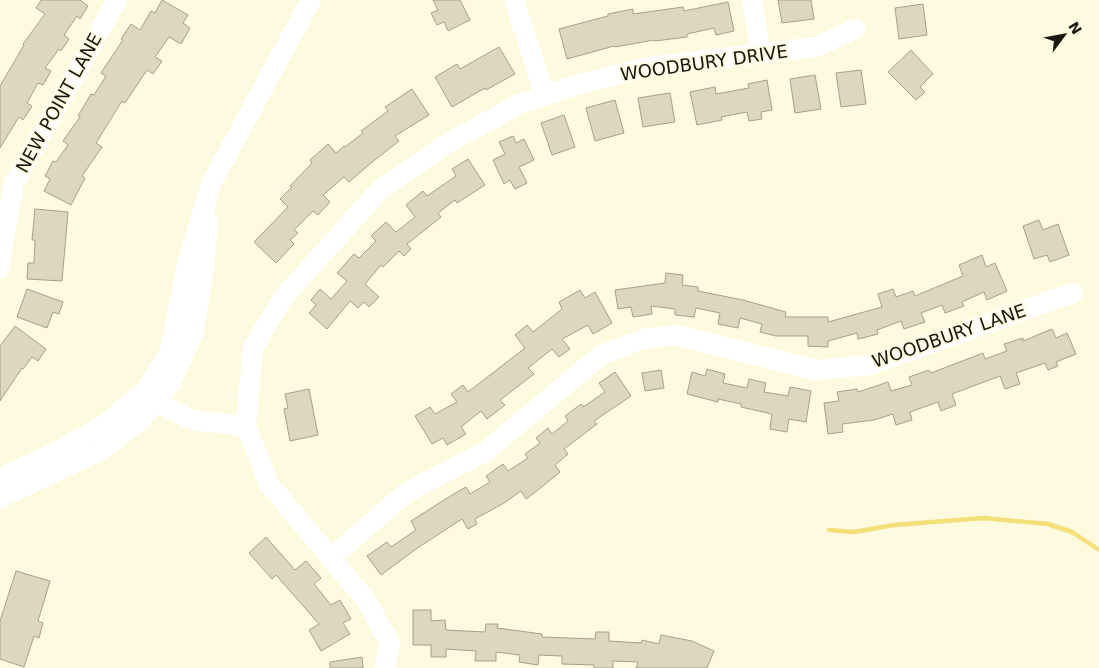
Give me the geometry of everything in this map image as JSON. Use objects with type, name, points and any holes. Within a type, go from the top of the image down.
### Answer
[{"type":"street","name":"NEW POINT LANE","points":[[0,269],[14,183],[117,0]]},
{"type":"street","points":[[0,478],[54,453],[151,397],[171,382],[193,334],[205,262],[212,182],[311,0]]},
{"type":"street","points":[[514,0],[545,95]]},
{"type":"street","points":[[752,0],[761,54]]},
{"type":"street","name":"WOODBURY DRIVE","points":[[246,426],[253,348],[282,299],[379,191],[443,146],[519,104],[577,85],[647,67],[816,48],[855,29]]},
{"type":"street","name":"WOODBURY LANE","points":[[331,558],[407,492],[485,452],[601,354],[642,339],[676,335],[816,370],[870,365],[1073,293]]},
{"type":"street","points":[[151,397],[192,420],[246,426],[269,484],[366,600],[390,642],[385,668]]},
{"type":"street","points":[[0,498],[102,450],[141,420],[151,397]]},
{"type":"building","points":[[41,0],[80,0],[88,6],[80,19],[77,16],[64,35],[69,39],[45,68],[51,71],[43,85],[38,83],[27,103],[32,106],[23,120],[19,117],[0,148],[0,86],[23,44],[45,14],[36,8]]},
{"type":"building","points":[[162,0],[188,15],[183,23],[190,28],[181,44],[169,37],[155,57],[162,61],[153,74],[147,70],[125,103],[122,101],[96,143],[102,147],[82,176],[85,178],[71,205],[44,191],[50,179],[45,176],[53,161],[56,162],[68,145],[63,141],[80,117],[78,116],[91,94],[94,95],[106,76],[101,73],[123,40],[121,39],[131,24],[140,30],[151,11],[155,13]]},
{"type":"building","points":[[433,0],[460,0],[470,20],[448,31],[444,22],[437,25],[431,13],[438,10]]},
{"type":"building","points":[[778,0],[811,0],[814,19],[782,23]]},
{"type":"building","points":[[728,2],[734,31],[716,35],[714,28],[687,34],[687,37],[614,46],[567,59],[559,29],[608,16],[608,14],[633,9],[633,14],[683,7],[684,11]]},
{"type":"building","points":[[923,4],[927,35],[899,39],[895,8]]},
{"type":"building","points":[[499,47],[515,74],[486,90],[485,88],[452,107],[435,77],[457,64],[460,69]]},
{"type":"building","points":[[911,50],[933,74],[920,87],[925,92],[916,100],[888,72]]},
{"type":"building","points":[[861,70],[866,104],[841,107],[836,73]]},
{"type":"building","points":[[815,75],[821,109],[795,113],[790,79]]},
{"type":"building","points":[[767,80],[772,110],[761,112],[762,119],[749,121],[747,112],[721,117],[722,120],[697,125],[690,92],[715,87],[716,94],[749,88],[748,84]]},
{"type":"building","points":[[412,89],[429,115],[395,136],[399,141],[349,182],[344,177],[323,195],[330,202],[318,215],[313,211],[294,230],[298,233],[290,240],[294,244],[276,263],[254,242],[288,207],[280,199],[312,163],[310,160],[328,144],[336,153],[345,147],[363,133],[361,131],[388,111],[385,107]]},
{"type":"building","points":[[670,93],[675,122],[643,127],[638,98]]},
{"type":"building","points":[[615,100],[624,133],[595,141],[586,108]]},
{"type":"building","points":[[564,115],[575,147],[552,155],[541,123]]},
{"type":"building","points":[[513,136],[516,143],[524,139],[534,160],[519,167],[527,183],[515,189],[510,180],[504,184],[493,160],[505,154],[499,142]]},
{"type":"building","points":[[468,159],[485,185],[457,203],[455,200],[438,213],[441,217],[407,244],[411,249],[404,256],[399,251],[383,267],[381,265],[365,284],[379,297],[369,307],[364,302],[358,308],[350,301],[327,329],[309,313],[316,305],[311,300],[320,289],[331,299],[347,281],[337,273],[354,254],[359,258],[376,241],[371,236],[386,222],[396,232],[415,217],[406,205],[423,191],[427,196],[456,176],[452,169]]},
{"type":"building","points":[[35,209],[68,212],[62,281],[27,279],[28,263],[34,263],[35,240],[32,240]]},
{"type":"building","points":[[1039,220],[1043,230],[1058,224],[1069,255],[1050,262],[1047,255],[1034,259],[1023,226]]},
{"type":"building","points":[[982,255],[986,267],[995,263],[1007,291],[987,300],[984,292],[962,302],[964,306],[945,313],[942,305],[921,313],[925,322],[904,329],[901,321],[877,330],[878,334],[858,339],[857,333],[828,341],[828,347],[808,346],[808,336],[776,336],[760,332],[762,324],[740,318],[738,328],[718,324],[720,313],[696,308],[694,317],[675,315],[675,309],[651,306],[652,314],[633,317],[631,307],[618,309],[615,290],[665,283],[666,273],[683,275],[682,285],[698,287],[698,291],[743,300],[786,312],[785,317],[828,317],[828,322],[882,307],[878,294],[893,289],[896,297],[913,291],[915,296],[963,276],[959,265]]},
{"type":"building","points":[[27,289],[63,302],[59,314],[53,312],[47,328],[17,317]]},
{"type":"building","points":[[580,290],[585,298],[595,292],[612,323],[593,334],[588,325],[562,339],[570,349],[559,357],[552,349],[528,368],[534,374],[500,400],[505,405],[487,419],[481,411],[461,427],[466,434],[447,445],[443,438],[432,444],[415,416],[430,407],[435,414],[457,402],[451,394],[463,385],[468,392],[525,348],[515,335],[527,325],[533,332],[562,309],[559,302]]},
{"type":"building","points":[[15,326],[46,349],[38,361],[32,357],[22,368],[0,401],[0,346]]},
{"type":"building","points":[[1052,329],[1056,338],[1067,333],[1076,354],[1056,362],[1058,366],[1048,370],[1045,363],[1016,373],[1020,384],[1005,389],[1000,376],[952,394],[956,405],[941,411],[938,402],[910,412],[912,420],[896,425],[893,414],[874,420],[842,424],[843,432],[828,434],[824,403],[839,401],[837,392],[857,389],[858,392],[888,382],[891,391],[912,385],[909,377],[929,370],[931,373],[983,353],[985,359],[1007,351],[1004,344],[1023,338],[1023,341]]},
{"type":"building","points":[[707,369],[725,374],[723,383],[747,388],[749,379],[766,383],[764,392],[788,396],[790,387],[811,391],[806,422],[789,419],[787,432],[770,429],[772,414],[741,407],[741,404],[718,399],[718,402],[687,394],[692,372],[705,376]]},
{"type":"building","points":[[661,370],[664,388],[645,391],[642,373]]},
{"type":"building","points":[[615,372],[631,396],[594,421],[597,424],[564,449],[568,454],[555,465],[560,472],[526,499],[521,491],[475,519],[477,524],[468,529],[462,519],[381,575],[367,556],[387,542],[391,547],[416,530],[411,521],[452,495],[466,487],[470,494],[490,482],[486,476],[503,464],[508,471],[528,458],[525,454],[540,443],[536,438],[548,428],[552,434],[568,421],[565,416],[581,404],[583,407],[605,392],[599,383]]},
{"type":"building","points":[[309,389],[318,435],[290,441],[284,409],[288,408],[285,394]]},
{"type":"building","points":[[266,537],[295,570],[306,561],[321,578],[314,584],[331,605],[340,600],[351,619],[343,623],[350,634],[321,651],[309,630],[319,624],[276,575],[272,579],[249,553]]},
{"type":"building","points":[[16,571],[50,581],[38,621],[43,623],[39,638],[34,636],[24,667],[0,659],[0,621]]},
{"type":"building","points":[[413,610],[431,610],[431,621],[445,620],[446,630],[485,632],[486,624],[498,624],[497,628],[542,634],[542,637],[595,639],[596,632],[609,632],[609,641],[641,643],[642,640],[659,644],[661,635],[692,641],[714,651],[707,668],[636,668],[638,662],[613,661],[613,668],[594,668],[594,665],[562,664],[562,656],[539,655],[538,665],[519,662],[520,655],[496,652],[496,661],[475,661],[476,651],[446,649],[446,657],[431,657],[431,645],[413,645]]},
{"type":"building","points":[[362,657],[363,668],[330,668],[330,662]]},
{"type":"waterway","points":[[829,530],[854,532],[894,525],[984,518],[1048,524],[1072,532],[1099,550]]}]
